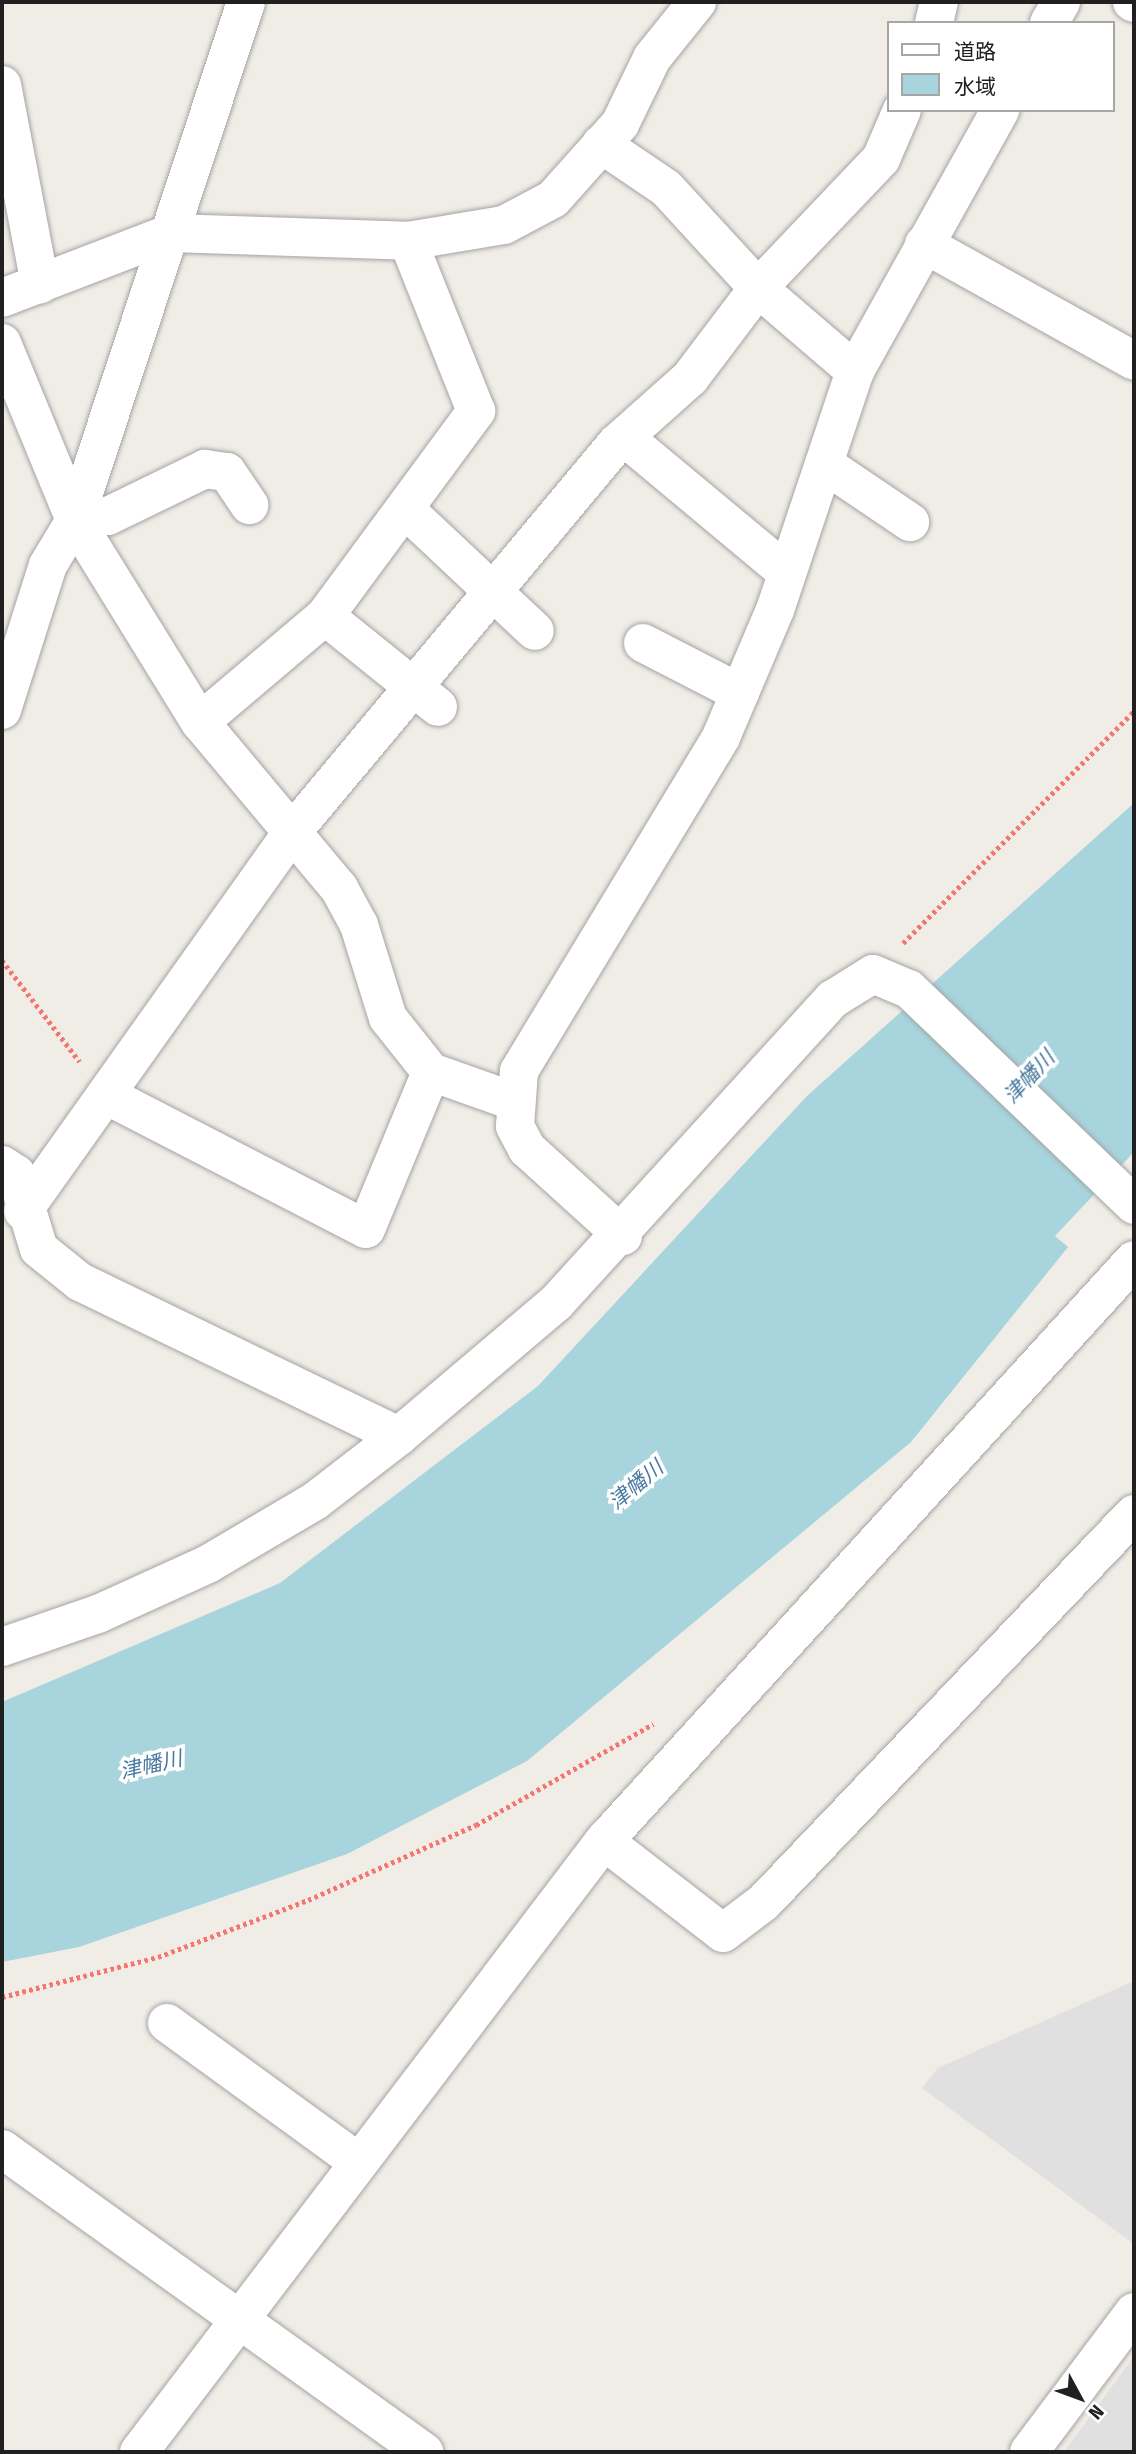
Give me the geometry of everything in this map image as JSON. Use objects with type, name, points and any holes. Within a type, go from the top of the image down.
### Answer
[{"type":"street","points":[[2,710],[48,565],[75,520],[246,2]]},
{"type":"street","points":[[2,298],[171,233],[408,241],[504,225],[553,199],[620,124],[652,58],[697,2]]},
{"type":"street","points":[[934,21],[939,2]]},
{"type":"street","points":[[1050,21],[1061,2]]},
{"type":"street","points":[[2,85],[40,284]]},
{"type":"street","points":[[23,1211],[294,830],[426,696],[495,588],[624,437],[690,378],[758,288],[881,159],[901,112]]},
{"type":"street","points":[[623,1236],[527,1149],[513,1101],[519,1071],[720,737],[787,573],[855,371],[999,112]]},
{"type":"street","points":[[601,144],[666,188],[758,288],[855,371]]},
{"type":"street","points":[[200,722],[325,616],[476,411],[408,241]]},
{"type":"street","points":[[925,244],[1134,361]]},
{"type":"street","points":[[2,343],[75,520],[200,722],[294,830],[359,925],[387,1018],[431,1072],[513,1101]]},
{"type":"street","points":[[624,437],[787,573]]},
{"type":"street","points":[[824,464],[910,522]]},
{"type":"street","points":[[75,520],[108,516],[205,469],[227,472],[249,505]]},
{"type":"street","points":[[405,509],[495,588],[535,631]]},
{"type":"street","points":[[325,616],[426,696]]},
{"type":"street","points":[[643,643],[740,693]]},
{"type":"street","points":[[2,1647],[98,1614],[208,1564],[315,1501],[399,1436],[556,1303],[623,1236],[823,1009],[873,974],[909,989],[1123,1194]]},
{"type":"street","points":[[106,1095],[366,1229],[431,1072]]},
{"type":"street","points":[[2,1165],[16,1174],[23,1211],[38,1249],[80,1282],[399,1436]]},
{"type":"street","points":[[139,2452],[238,2317],[604,1841],[1134,1260]]},
{"type":"street","points":[[604,1841],[723,1933],[764,1902],[1134,1514]]},
{"type":"street","points":[[167,2023],[357,2161]]},
{"type":"street","points":[[2,2149],[424,2452]]},
{"type":"street","points":[[1029,2452],[1134,2312]]},
{"type":"path","points":[[873,974],[1134,711]]},
{"type":"path","points":[[2,960],[106,1095]]},
{"type":"path","points":[[2,1997],[158,1957],[309,1900],[476,1825],[667,1718],[716,1719]]},
{"type":"shaded area","points":[[1134,1981],[1134,2244],[922,2088],[938,2068]]},
{"type":"shaded area","points":[[1134,2356],[1134,2452],[1064,2452]]},
{"type":"water","name":"津幡川","points":[[1134,803],[1134,1152],[1055,1236],[1068,1247],[911,1442],[527,1761],[347,1854],[79,1947],[2,1962],[2,1702],[280,1583],[538,1386],[807,1096]]}]
